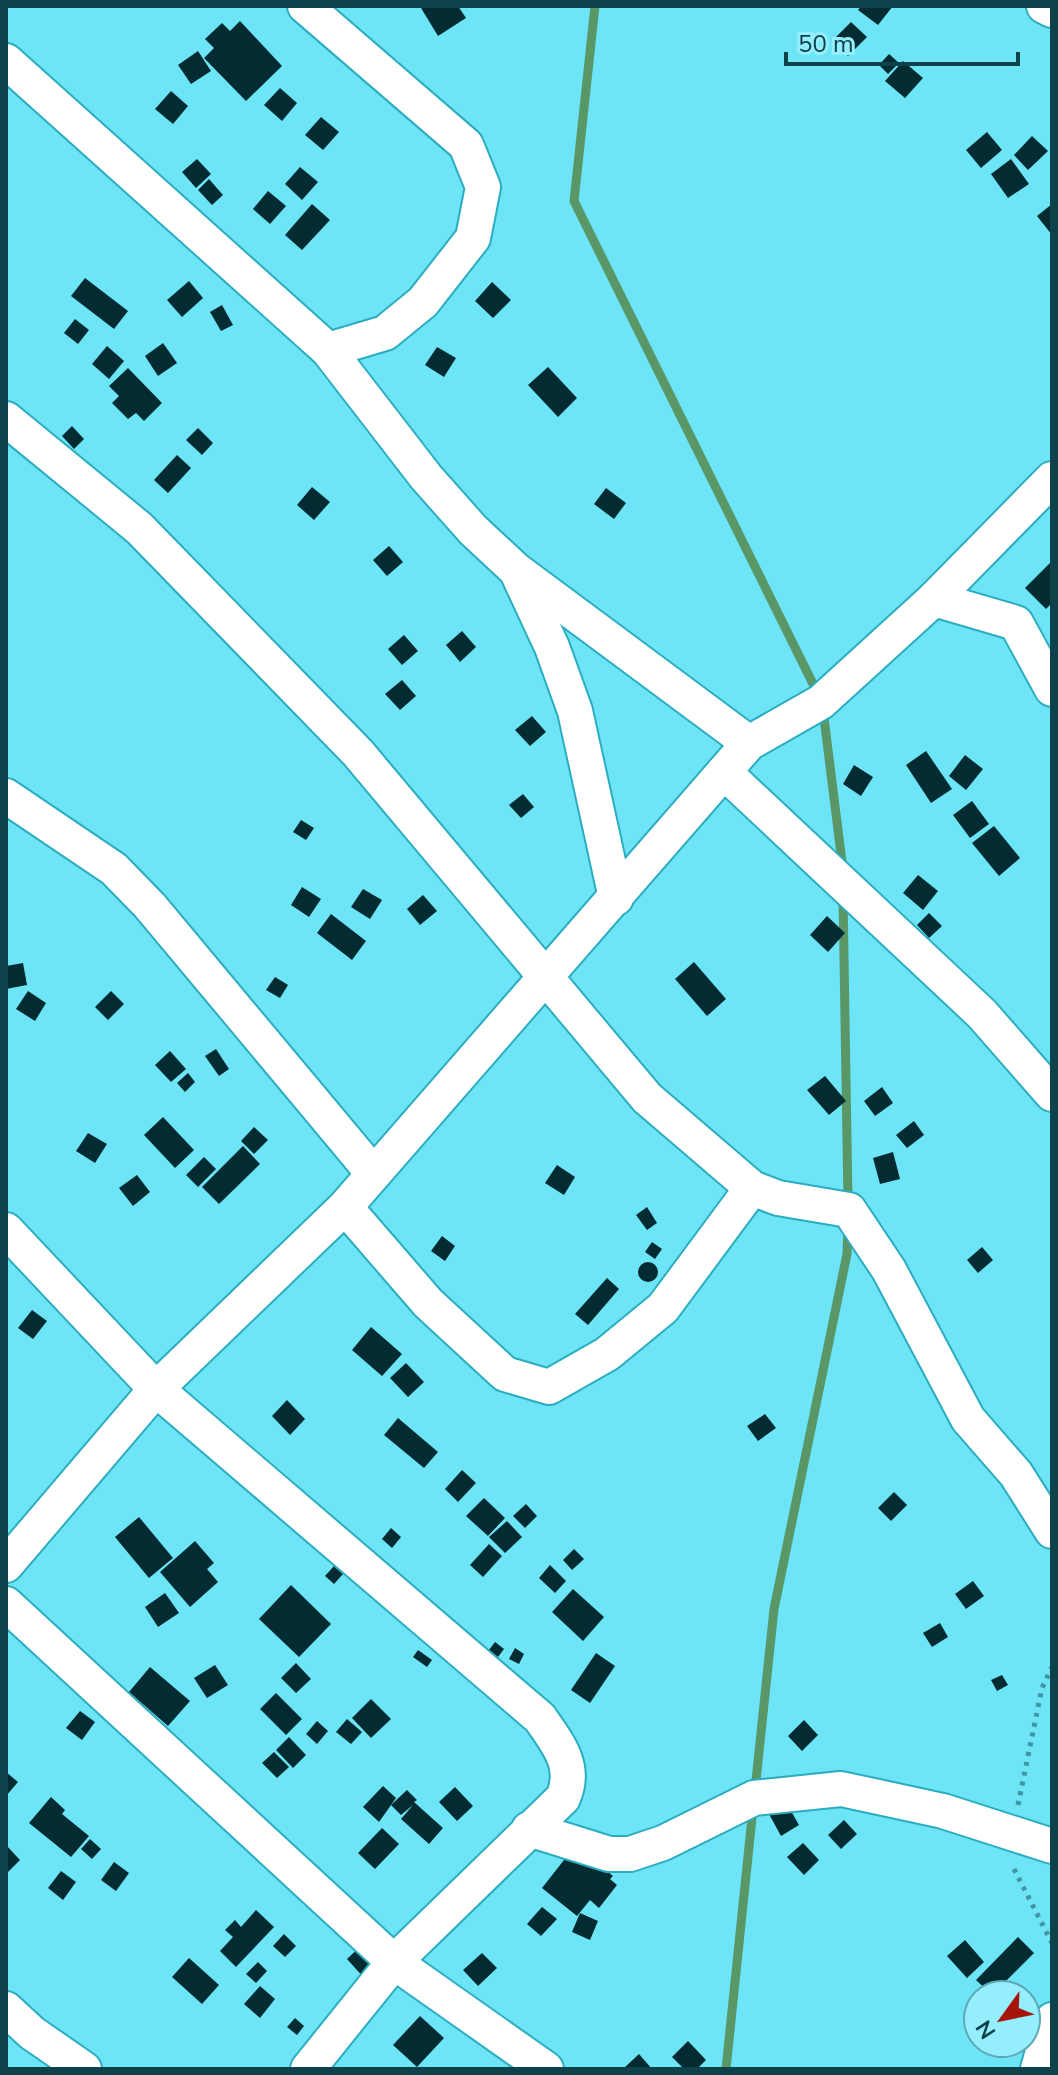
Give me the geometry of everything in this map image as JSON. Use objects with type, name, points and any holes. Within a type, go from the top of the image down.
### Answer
[{"type":"street","points":[[305,6],[466,145],[483,187],[473,238],[423,302],[385,333],[328,350]]},
{"type":"street","points":[[1044,6],[1052,10]]},
{"type":"street","points":[[6,61],[328,350],[426,477],[473,530],[516,570],[749,743]]},
{"type":"street","points":[[6,419],[139,528],[325,719],[647,1098],[752,1188],[778,1198],[849,1210],[889,1270],[968,1419],[1016,1474],[1052,1531]]},
{"type":"street","points":[[6,1565],[156,1389],[345,1207],[749,743],[821,702],[934,599],[1052,479]]},
{"type":"street","points":[[516,570],[552,647],[575,711],[616,898]]},
{"type":"street","points":[[934,599],[1016,623],[1052,689]]},
{"type":"street","points":[[724,772],[982,1014],[1052,1094]]},
{"type":"street","points":[[6,796],[114,869],[150,906],[373,1173]]},
{"type":"street","points":[[345,1207],[428,1303],[505,1374],[549,1387],[607,1354],[663,1308],[752,1188]]},
{"type":"street","points":[[6,1230],[156,1389],[540,1718],[567,1757],[569,1784],[563,1798],[394,1962],[308,2069]]},
{"type":"street","points":[[6,1604],[394,1962],[546,2069]]},
{"type":"street","points":[[529,1829],[609,1854],[630,1854],[663,1843],[754,1798],[841,1789],[943,1811],[1052,1846]]},
{"type":"street","points":[[6,2009],[32,2033],[84,2069]]},
{"type":"street","points":[[1038,2069],[1052,2020]]},
{"type":"path","points":[[1052,1667],[1042,1688],[1009,1857],[1052,1943]]},
{"type":"building","points":[[458,6],[466,18],[438,36],[421,8]]},
{"type":"building","points":[[861,6],[893,6],[878,25],[858,10]]},
{"type":"building","points":[[240,21],[282,66],[246,101],[204,58],[214,48],[205,39],[222,23],[230,31]]},
{"type":"building","points":[[851,22],[867,37],[848,56],[833,40]]},
{"type":"building","points":[[198,51],[211,71],[191,84],[178,65]]},
{"type":"building","points":[[889,54],[899,63],[888,74],[879,65]]},
{"type":"building","points":[[903,61],[923,78],[905,98],[885,81]]},
{"type":"building","points":[[280,88],[297,103],[282,121],[264,105]]},
{"type":"building","points":[[171,91],[188,106],[173,124],[155,109]]},
{"type":"building","points":[[321,117],[339,132],[323,150],[305,135]]},
{"type":"building","points":[[987,132],[1002,150],[981,168],[966,150]]},
{"type":"building","points":[[1032,136],[1048,151],[1028,170],[1014,155]]},
{"type":"building","points":[[197,159],[211,174],[196,188],[182,172]]},
{"type":"building","points":[[1011,159],[1029,184],[1008,198],[991,174]]},
{"type":"building","points":[[300,167],[318,182],[302,200],[285,184]]},
{"type":"building","points":[[209,179],[223,195],[212,205],[198,190]]},
{"type":"building","points":[[268,191],[286,206],[270,224],[253,209]]},
{"type":"building","points":[[312,204],[330,220],[302,250],[285,235]]},
{"type":"building","points":[[1052,204],[1052,235],[1037,216]]},
{"type":"building","points":[[85,278],[128,311],[114,329],[71,296]]},
{"type":"building","points":[[189,281],[203,298],[182,317],[167,300]]},
{"type":"building","points":[[492,282],[511,300],[493,318],[475,301]]},
{"type":"building","points":[[222,305],[233,325],[221,331],[210,312]]},
{"type":"building","points":[[75,319],[89,330],[78,344],[64,333]]},
{"type":"building","points":[[163,343],[177,363],[158,376],[145,356]]},
{"type":"building","points":[[107,346],[124,361],[109,379],[92,364]]},
{"type":"building","points":[[437,347],[456,358],[444,377],[425,365]]},
{"type":"building","points":[[548,367],[577,398],[558,417],[528,385]]},
{"type":"building","points":[[128,368],[162,403],[144,421],[136,413],[128,419],[112,403],[119,396],[109,386]]},
{"type":"building","points":[[72,426],[84,439],[74,449],[62,436]]},
{"type":"building","points":[[198,428],[213,443],[202,455],[186,440]]},
{"type":"building","points":[[177,455],[191,468],[168,493],[154,480]]},
{"type":"building","points":[[312,487],[330,502],[314,520],[297,505]]},
{"type":"building","points":[[606,488],[626,503],[614,519],[594,504]]},
{"type":"building","points":[[389,546],[403,562],[387,576],[373,560]]},
{"type":"building","points":[[1052,561],[1052,603],[1046,609],[1025,588]]},
{"type":"building","points":[[462,631],[476,647],[460,662],[446,645]]},
{"type":"building","points":[[404,635],[418,651],[402,665],[388,649]]},
{"type":"building","points":[[402,680],[416,696],[400,710],[385,694]]},
{"type":"building","points":[[532,716],[546,732],[530,746],[515,730]]},
{"type":"building","points":[[926,751],[952,789],[931,803],[906,765]]},
{"type":"building","points":[[965,755],[983,769],[966,790],[949,776]]},
{"type":"building","points":[[854,765],[873,777],[861,796],[843,784]]},
{"type":"building","points":[[523,794],[534,807],[521,818],[509,805]]},
{"type":"building","points":[[972,801],[989,824],[970,838],[953,815]]},
{"type":"building","points":[[301,820],[314,828],[306,840],[293,832]]},
{"type":"building","points":[[994,826],[1020,858],[999,876],[972,843]]},
{"type":"building","points":[[918,875],[938,891],[923,910],[903,893]]},
{"type":"building","points":[[302,887],[321,899],[309,917],[291,905]]},
{"type":"building","points":[[363,889],[382,900],[370,919],[351,907]]},
{"type":"building","points":[[423,895],[437,911],[420,925],[407,909]]},
{"type":"building","points":[[929,913],[942,926],[929,938],[917,925]]},
{"type":"building","points":[[331,914],[366,941],[352,960],[317,933]]},
{"type":"building","points":[[827,916],[845,933],[828,952],[810,935]]},
{"type":"building","points":[[694,962],[726,999],[707,1016],[675,979]]},
{"type":"building","points":[[23,963],[27,985],[6,989],[6,966]]},
{"type":"building","points":[[275,977],[288,985],[280,998],[266,990]]},
{"type":"building","points":[[28,991],[46,1003],[35,1021],[16,1009]]},
{"type":"building","points":[[111,991],[124,1004],[108,1020],[95,1007]]},
{"type":"building","points":[[216,1049],[229,1069],[219,1076],[205,1056]]},
{"type":"building","points":[[170,1051],[186,1069],[171,1082],[155,1065]]},
{"type":"building","points":[[188,1073],[195,1082],[185,1092],[177,1083]]},
{"type":"building","points":[[825,1076],[846,1101],[829,1115],[807,1090]]},
{"type":"building","points":[[882,1087],[893,1103],[875,1116],[864,1101]]},
{"type":"building","points":[[163,1117],[194,1150],[175,1168],[144,1135]]},
{"type":"building","points":[[914,1121],[924,1135],[907,1148],[896,1135]]},
{"type":"building","points":[[254,1127],[268,1140],[254,1154],[241,1141]]},
{"type":"building","points":[[88,1133],[107,1144],[95,1163],[76,1151]]},
{"type":"building","points":[[243,1146],[260,1164],[219,1204],[202,1187]]},
{"type":"building","points":[[893,1152],[900,1179],[880,1184],[873,1158]]},
{"type":"building","points":[[204,1157],[216,1169],[198,1187],[186,1175]]},
{"type":"building","points":[[557,1165],[575,1177],[564,1195],[545,1183]]},
{"type":"building","points":[[137,1175],[150,1192],[133,1206],[119,1188]]},
{"type":"building","points":[[647,1207],[657,1223],[647,1230],[636,1215]]},
{"type":"building","points":[[442,1236],[455,1246],[445,1261],[431,1251]]},
{"type":"building","points":[[652,1242],[662,1249],[655,1259],[645,1252]]},
{"type":"building","points":[[982,1247],[993,1260],[978,1273],[967,1260]]},
{"type":"building","points":[[648,1262],[655,1265],[658,1272],[655,1279],[648,1282],[641,1279],[638,1272],[641,1265]]},
{"type":"building","points":[[607,1278],[619,1289],[588,1325],[575,1314]]},
{"type":"building","points":[[32,1310],[47,1321],[33,1339],[18,1328]]},
{"type":"building","points":[[371,1327],[402,1354],[382,1376],[352,1350]]},
{"type":"building","points":[[406,1363],[424,1382],[408,1397],[390,1378]]},
{"type":"building","points":[[287,1400],[305,1419],[290,1435],[272,1416]]},
{"type":"building","points":[[765,1414],[776,1428],[758,1441],[747,1426]]},
{"type":"building","points":[[398,1418],[438,1452],[424,1468],[384,1435]]},
{"type":"building","points":[[462,1470],[476,1483],[458,1502],[445,1489]]},
{"type":"building","points":[[894,1492],[907,1505],[891,1521],[878,1508]]},
{"type":"building","points":[[484,1498],[505,1518],[488,1536],[466,1516]]},
{"type":"building","points":[[526,1504],[537,1516],[525,1528],[513,1516]]},
{"type":"building","points":[[139,1517],[173,1558],[149,1578],[115,1537]]},
{"type":"building","points":[[507,1521],[522,1537],[505,1553],[489,1537]]},
{"type":"building","points":[[391,1528],[401,1537],[392,1548],[382,1539]]},
{"type":"building","points":[[195,1541],[214,1563],[207,1569],[218,1582],[190,1607],[160,1572]]},
{"type":"building","points":[[489,1544],[502,1556],[483,1577],[470,1565]]},
{"type":"building","points":[[574,1549],[584,1559],[572,1570],[563,1560]]},
{"type":"building","points":[[550,1565],[566,1581],[555,1593],[539,1578]]},
{"type":"building","points":[[334,1566],[343,1574],[334,1584],[325,1576]]},
{"type":"building","points":[[973,1581],[984,1596],[966,1609],[955,1594]]},
{"type":"building","points":[[291,1585],[331,1624],[299,1657],[259,1619]]},
{"type":"building","points":[[573,1589],[604,1617],[583,1641],[552,1612]]},
{"type":"building","points":[[165,1593],[179,1613],[158,1627],[145,1607]]},
{"type":"building","points":[[940,1623],[948,1637],[932,1647],[923,1633]]},
{"type":"building","points":[[495,1642],[504,1649],[498,1657],[489,1650]]},
{"type":"building","points":[[515,1648],[524,1654],[519,1664],[509,1659]]},
{"type":"building","points":[[418,1650],[432,1660],[427,1667],[413,1657]]},
{"type":"building","points":[[596,1653],[615,1666],[590,1703],[571,1690]]},
{"type":"building","points":[[296,1663],[311,1679],[296,1693],[281,1678]]},
{"type":"building","points":[[215,1665],[228,1685],[207,1698],[194,1678]]},
{"type":"building","points":[[150,1667],[190,1701],[168,1726],[129,1692]]},
{"type":"building","points":[[1002,1675],[1008,1685],[997,1691],[991,1680]]},
{"type":"building","points":[[276,1693],[302,1719],[286,1735],[260,1709]]},
{"type":"building","points":[[371,1699],[391,1719],[371,1738],[352,1718]]},
{"type":"building","points":[[80,1711],[95,1722],[82,1740],[66,1728]]},
{"type":"building","points":[[347,1719],[362,1732],[351,1744],[336,1732]]},
{"type":"building","points":[[804,1720],[818,1735],[802,1751],[788,1736]]},
{"type":"building","points":[[317,1721],[328,1731],[317,1744],[306,1734]]},
{"type":"building","points":[[289,1737],[306,1755],[293,1768],[276,1750]]},
{"type":"building","points":[[274,1752],[289,1767],[277,1778],[262,1763]]},
{"type":"building","points":[[6,1772],[18,1782],[6,1796]]},
{"type":"building","points":[[383,1786],[396,1798],[379,1822],[363,1807]]},
{"type":"building","points":[[455,1787],[473,1806],[457,1821],[439,1802]]},
{"type":"building","points":[[407,1790],[417,1800],[414,1802],[443,1828],[429,1844],[401,1819],[413,1805],[401,1815],[391,1805]]},
{"type":"building","points":[[51,1797],[65,1810],[62,1814],[89,1836],[71,1857],[29,1823]]},
{"type":"building","points":[[787,1804],[799,1825],[781,1836],[769,1814]]},
{"type":"building","points":[[844,1820],[857,1834],[841,1849],[828,1835]]},
{"type":"building","points":[[382,1828],[399,1844],[375,1869],[358,1853]]},
{"type":"building","points":[[90,1839],[101,1849],[92,1859],[81,1849]]},
{"type":"building","points":[[803,1843],[819,1860],[804,1875],[787,1857]]},
{"type":"building","points":[[6,1845],[20,1860],[6,1874]]},
{"type":"building","points":[[575,1846],[613,1876],[610,1879],[617,1885],[599,1908],[590,1900],[577,1916],[542,1888]]},
{"type":"building","points":[[114,1862],[129,1873],[116,1891],[101,1880]]},
{"type":"building","points":[[61,1871],[76,1882],[63,1900],[48,1888]]},
{"type":"building","points":[[542,1907],[557,1919],[541,1936],[527,1924]]},
{"type":"building","points":[[256,1910],[274,1927],[236,1967],[220,1951],[233,1937],[225,1930],[235,1920],[241,1927]]},
{"type":"building","points":[[580,1913],[598,1921],[590,1940],[572,1932]]},
{"type":"building","points":[[284,1934],[296,1946],[285,1957],[273,1946]]},
{"type":"building","points":[[1018,1937],[1034,1953],[1008,1979],[977,1979]]},
{"type":"building","points":[[965,1940],[984,1962],[967,1978],[947,1956]]},
{"type":"building","points":[[363,1944],[381,1963],[365,1979],[347,1959]]},
{"type":"building","points":[[482,1953],[497,1968],[478,1986],[463,1970]]},
{"type":"building","points":[[189,1958],[219,1985],[202,2004],[172,1977]]},
{"type":"building","points":[[258,1962],[267,1971],[256,1983],[246,1974]]},
{"type":"building","points":[[260,1986],[275,1999],[260,2018],[244,2004]]},
{"type":"building","points":[[420,2016],[444,2038],[417,2067],[393,2045]]},
{"type":"building","points":[[295,2018],[304,2026],[297,2035],[287,2027]]},
{"type":"building","points":[[688,2041],[706,2060],[697,2069],[684,2069],[672,2057]]},
{"type":"building","points":[[639,2054],[652,2069],[623,2069]]},
{"type":"waterway","points":[[595,6],[574,201],[819,696]]},
{"type":"waterway","points":[[823,710],[843,870]]},
{"type":"waterway","points":[[843,897],[848,1202]]},
{"type":"waterway","points":[[755,1790],[774,1609],[847,1254],[848,1229]]},
{"type":"waterway","points":[[726,2069],[753,1808]]}]
